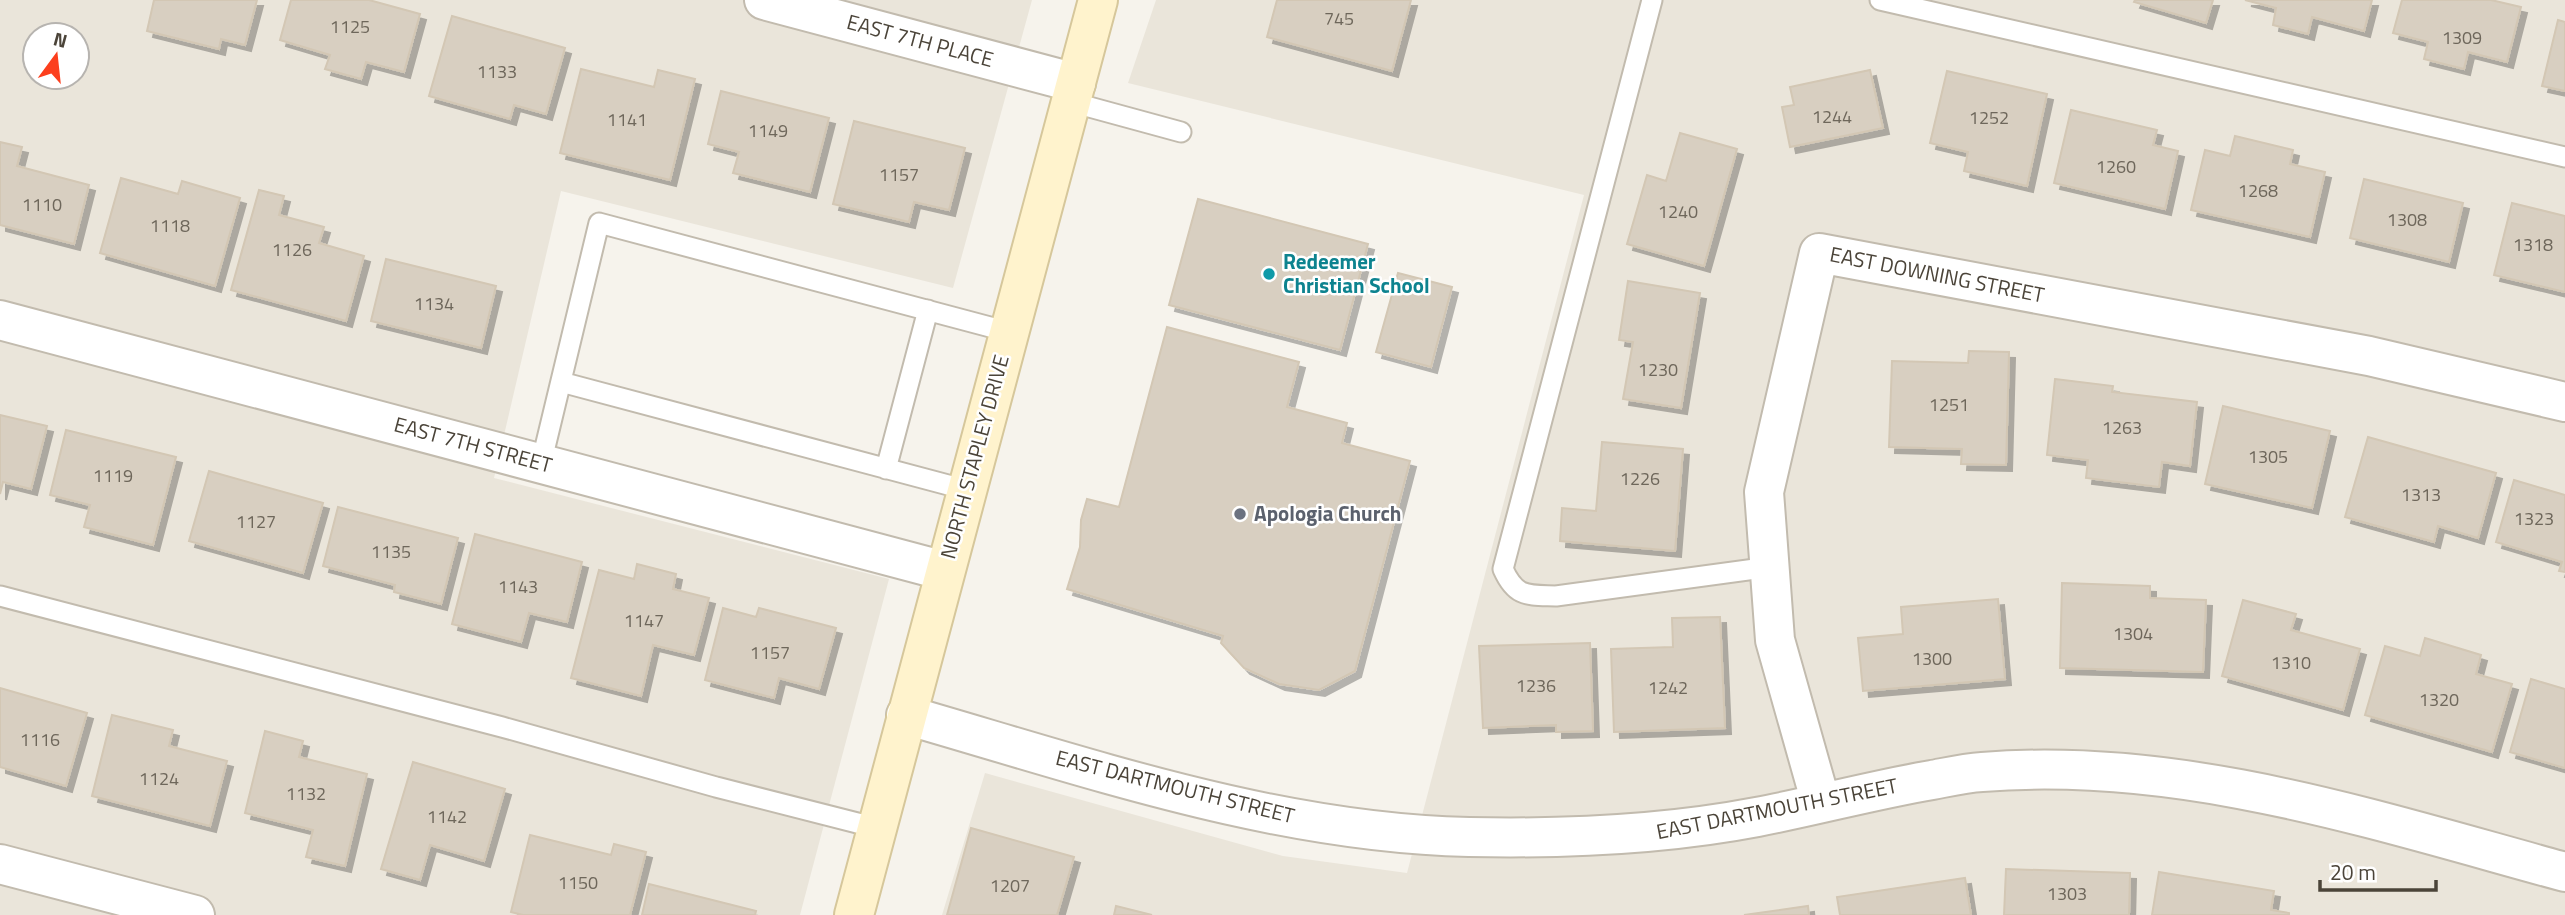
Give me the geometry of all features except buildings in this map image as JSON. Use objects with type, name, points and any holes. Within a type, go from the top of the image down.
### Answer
[{"type":"main road","name":"NORTH STAPLEY DRIVE","points":[[854,915],[1098,0]]},
{"type":"street","name":"EAST 7TH PLACE","points":[[764,0],[1073,92]]},
{"type":"street","name":"EAST DOWNING STREET","points":[[1821,803],[1775,640],[1764,492],[1819,253],[2369,356],[2565,402]]},
{"type":"street","name":"EAST 7TH STREET","points":[[0,320],[945,571]]},
{"type":"street","name":"EAST DARTMOUTH STREET","points":[[906,715],[1233,806],[1348,828],[1468,837],[1661,833],[1756,817],[1980,772],[2074,770],[2155,775],[2306,801],[2565,872]]},
{"type":"street","points":[[0,864],[195,915]]},
{"type":"lane","points":[[1653,0],[1503,569],[1510,585],[1524,595],[1556,596],[1770,566]]},
{"type":"lane","points":[[1880,0],[2565,157]]},
{"type":"lane","points":[[1073,92],[1181,132]]},
{"type":"lane","points":[[541,464],[599,223],[1009,332]]},
{"type":"lane","points":[[886,469],[928,310]]},
{"type":"lane","points":[[561,382],[967,489]]},
{"type":"lane","points":[[0,596],[489,723],[877,828]]},
{"type":"shaded area","points":[[0,0],[1032,0],[953,288],[561,191],[494,478],[889,579],[800,915],[0,915]]},
{"type":"shaded area","points":[[1156,0],[2565,0],[2565,915],[942,915],[985,773],[1283,856],[1407,873],[1584,195],[1128,83]]},
{"type":"place","name":"Redeemer Christian School","points":[[1269,274]]},
{"type":"place","name":"Apologia Church","points":[[1240,514]]}]
